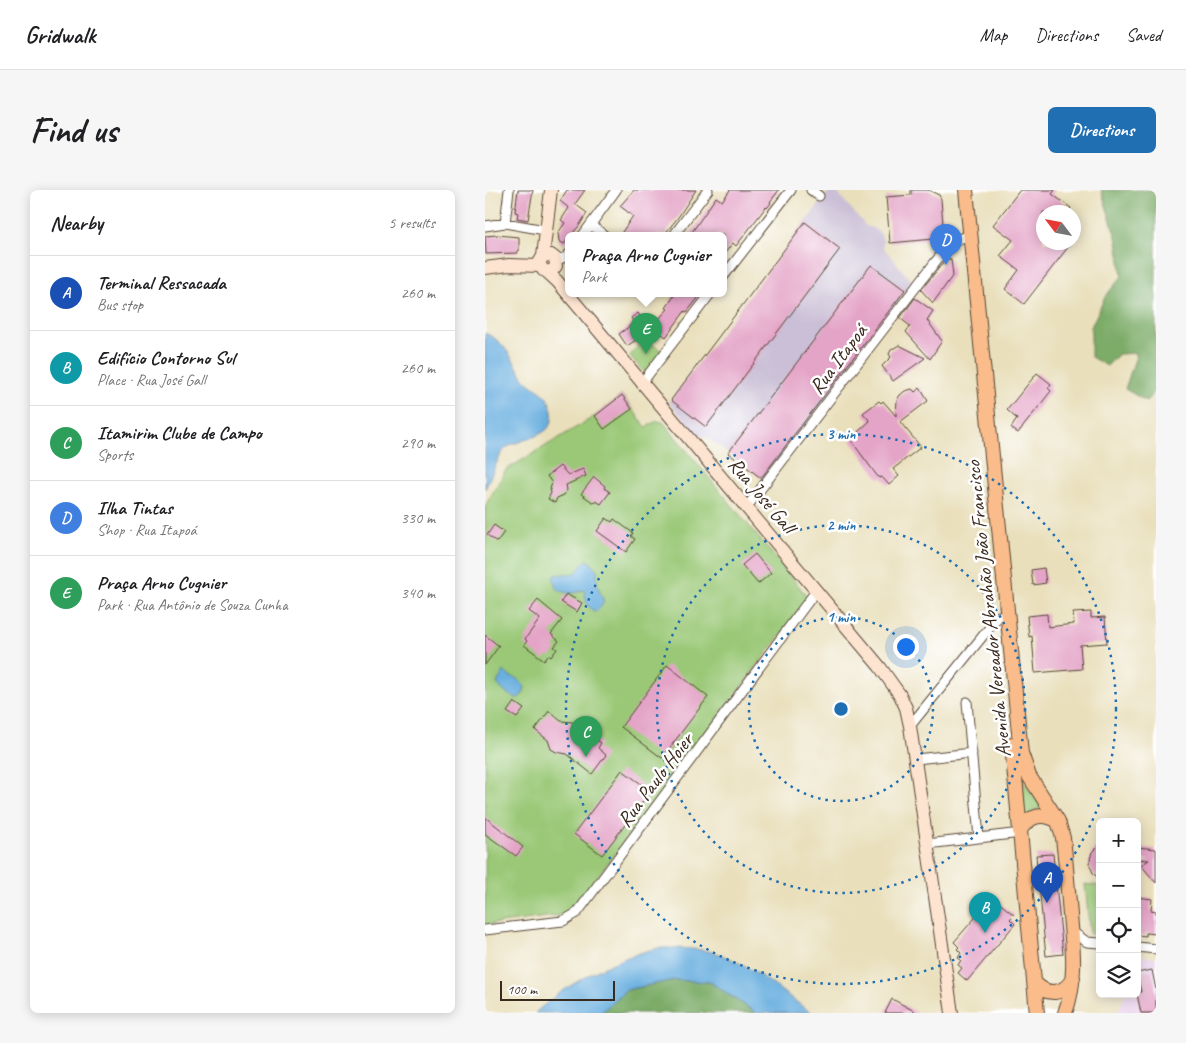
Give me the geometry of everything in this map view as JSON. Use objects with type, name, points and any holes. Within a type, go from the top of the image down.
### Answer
[{"type":"main road","points":[[485,268],[547,262],[544,237],[551,190]]},
{"type":"main road","name":"Avenida Vereador Abrahão João Francisco","points":[[959,190],[1037,1013]]},
{"type":"main road","name":"Avenida Vereador Abrahão João Francisco","points":[[965,190],[1021,753],[1029,776],[1058,821],[1063,838],[1073,950],[1071,994],[1065,1013]]},
{"type":"main road","name":"Rua José Gall","points":[[547,262],[557,282],[565,292]]},
{"type":"main road","name":"Rua José Gall","points":[[569,297],[892,681],[906,708],[916,759],[952,1013]]},
{"type":"main road","points":[[1021,831],[1026,822],[1037,816],[1049,816],[1058,821]]},
{"type":"main road","points":[[1035,982],[1045,991],[1052,993],[1065,989],[1073,978]]},
{"type":"street","points":[[505,223],[509,190]]},
{"type":"street","points":[[585,232],[616,190]]},
{"type":"street","points":[[676,232],[708,190]]},
{"type":"street","points":[[727,272],[791,190]]},
{"type":"street","points":[[811,190],[819,196]]},
{"type":"street","points":[[485,226],[505,223],[544,237]]},
{"type":"street","points":[[591,225],[600,232]]},
{"type":"street","name":"Rua Itapoá","points":[[746,508],[936,261],[954,241],[964,236]]},
{"type":"street","points":[[547,262],[565,257]]},
{"type":"street","points":[[641,384],[708,297]]},
{"type":"street","name":"Rua Paulo Hoier","points":[[485,930],[563,921],[577,913],[817,591]]},
{"type":"street","points":[[910,726],[999,616]]},
{"type":"street","points":[[967,702],[979,838]]},
{"type":"street","points":[[916,759],[972,753]]},
{"type":"street","points":[[927,844],[1021,831]]},
{"type":"street","points":[[1071,931],[1087,942],[1096,943]]},
{"type":"street","points":[[1073,950],[1087,942]]},
{"type":"street","points":[[1141,947],[1156,949]]},
{"type":"shaded area","points":[[830,190],[835,190],[866,226],[880,233],[883,247],[913,283],[764,480],[705,436],[698,436],[669,402]]},
{"type":"shaded area","points":[[1141,956],[1156,958],[1156,1013],[1118,1013],[1124,998],[1141,998]]},
{"type":"green space","points":[[1101,190],[1156,190],[1156,391],[1146,401],[1125,389],[1137,353],[1119,354],[1107,366],[1091,357],[1091,327],[1105,297],[1122,276],[1117,240]]},
{"type":"green space","points":[[644,338],[663,352],[646,374],[630,356]]},
{"type":"green space","points":[[622,395],[646,427],[657,421],[663,422],[807,596],[807,600],[569,914],[485,925],[485,506],[506,470],[595,416]]},
{"type":"green space","points":[[1022,777],[1043,807],[1042,810],[1034,810],[1022,819]]},
{"type":"green space","points":[[1085,884],[1096,885],[1096,935],[1090,934]]},
{"type":"green space","points":[[675,980],[710,982],[756,1013],[601,1013],[626,990]]},
{"type":"water","points":[[485,333],[503,346],[524,378],[547,398],[552,409],[552,421],[544,432],[506,448],[485,489]]},
{"type":"water","points":[[588,560],[597,570],[597,584],[604,602],[595,612],[587,605],[584,590],[572,593],[563,592],[556,588],[553,577],[555,575],[576,573],[584,562]]},
{"type":"water","points":[[504,671],[525,687],[523,694],[518,698],[506,693],[497,683]]},
{"type":"water","points":[[658,948],[702,950],[729,958],[742,964],[812,1013],[756,1013],[710,982],[675,980],[626,990],[601,1013],[535,1013],[562,992],[592,973],[625,958]]},
{"type":"building","points":[[518,190],[533,190],[528,220],[517,218],[518,213],[515,212]]},
{"type":"building","points":[[567,190],[585,190],[575,204],[587,213],[574,232],[565,232],[564,244],[559,241],[558,233],[565,223],[561,220],[569,208],[560,201]]},
{"type":"building","points":[[634,190],[696,190],[666,232],[622,232],[633,216],[620,206]]},
{"type":"building","points":[[730,190],[779,190],[771,203],[736,246],[733,243],[727,250],[727,232],[692,232],[716,197],[722,201]]},
{"type":"building","points":[[911,190],[928,190],[939,195],[941,199],[944,238],[890,243],[886,197],[911,195]]},
{"type":"building","points":[[1020,190],[1055,190],[1052,194],[1067,205],[1036,205],[1036,250],[1066,250],[1024,304],[1005,289],[1019,270],[1000,256],[1013,240],[993,225]]},
{"type":"building","points":[[805,222],[840,249],[706,427],[671,400]]},
{"type":"building","points":[[485,236],[519,237],[519,251],[517,253],[486,254]]},
{"type":"building","points":[[947,258],[951,260],[953,275],[933,303],[921,290]]},
{"type":"building","points":[[871,265],[905,290],[761,478],[728,453]]},
{"type":"building","points":[[673,297],[699,297],[687,312],[685,311],[666,337],[658,331],[653,336],[647,332],[668,309],[666,308]]},
{"type":"building","points":[[915,298],[933,311],[927,320],[942,341],[930,359],[906,332],[910,326],[900,318]]},
{"type":"building","points":[[638,313],[647,327],[633,336],[636,340],[627,346],[619,334],[634,323],[631,318]]},
{"type":"building","points":[[899,345],[925,358],[893,381],[882,366],[891,357],[889,354],[891,350]]},
{"type":"building","points":[[1037,373],[1051,384],[1048,388],[1051,391],[1018,433],[1011,428],[1017,419],[1007,410]]},
{"type":"building","points":[[920,388],[928,401],[900,422],[921,447],[893,469],[899,476],[889,485],[882,477],[879,478],[850,439],[870,421],[863,413],[879,401],[881,403],[883,401],[896,416],[897,400],[900,395],[912,389],[915,392]]},
{"type":"building","points":[[622,395],[632,409],[604,429],[595,416]]},
{"type":"building","points":[[560,466],[568,475],[583,469],[586,476],[566,485],[567,490],[564,495],[557,498],[555,503],[548,499],[552,483],[547,476]]},
{"type":"building","points":[[594,477],[610,492],[601,504],[596,501],[594,503],[581,494]]},
{"type":"building","points":[[606,518],[612,522],[614,519],[633,533],[631,536],[635,539],[626,552],[597,531]]},
{"type":"building","points":[[494,525],[504,532],[497,542],[487,535]]},
{"type":"building","points":[[755,554],[771,573],[758,584],[742,565]]},
{"type":"building","points":[[1044,568],[1046,583],[1033,585],[1031,570]]},
{"type":"building","points":[[566,594],[582,603],[577,612],[561,602]]},
{"type":"building","points":[[538,600],[562,620],[551,634],[559,641],[554,647],[557,649],[551,657],[548,655],[544,660],[524,645],[527,641],[525,639],[540,619],[529,611]]},
{"type":"building","points":[[1091,612],[1091,618],[1105,617],[1107,643],[1080,645],[1082,669],[1035,673],[1032,636],[1029,637],[1027,616],[1047,614],[1048,627],[1074,624],[1073,613]]},
{"type":"building","points":[[485,635],[499,646],[485,665]]},
{"type":"building","points":[[667,665],[708,697],[662,758],[621,727]]},
{"type":"building","points":[[514,702],[524,709],[517,718],[507,712]]},
{"type":"building","points":[[549,711],[561,721],[572,722],[579,728],[581,733],[587,733],[601,743],[598,748],[606,755],[592,774],[567,754],[551,749],[548,740],[535,730]]},
{"type":"building","points":[[622,770],[651,791],[602,855],[574,834]]},
{"type":"building","points":[[485,817],[523,847],[516,856],[485,834]]},
{"type":"building","points":[[1141,847],[1156,849],[1156,883],[1141,865],[1149,860],[1141,859]]},
{"type":"building","points":[[1096,848],[1096,876],[1089,863],[1092,852]]},
{"type":"building","points":[[1053,854],[1063,954],[1046,956],[1036,855]]},
{"type":"building","points":[[1141,898],[1152,899],[1151,910],[1156,911],[1156,934],[1146,933],[1146,936],[1141,935]]},
{"type":"building","points":[[997,901],[1014,915],[1010,919],[1015,924],[967,981],[958,973],[962,968],[958,965],[961,960],[958,958],[961,953],[957,949],[959,947],[954,942],[987,904],[992,907]]},
{"type":"building","points":[[1152,970],[1156,990],[1156,1013],[1141,1013],[1138,998],[1141,998],[1141,972]]},
{"type":"building","points":[[892,999],[894,1000],[918,1013],[885,1013]]},
{"type":"place","name":"Ilha Tintas","points":[[946,265]]},
{"type":"place","name":"Praça Arno Cugnier","points":[[646,354]]},
{"type":"place","name":"Itamirim Clube de Campo","points":[[586,757]]},
{"type":"place","name":"Terminal Ressacada","points":[[1047,903]]},
{"type":"place","name":"Edifício Contorno Sul","points":[[985,933]]}]
